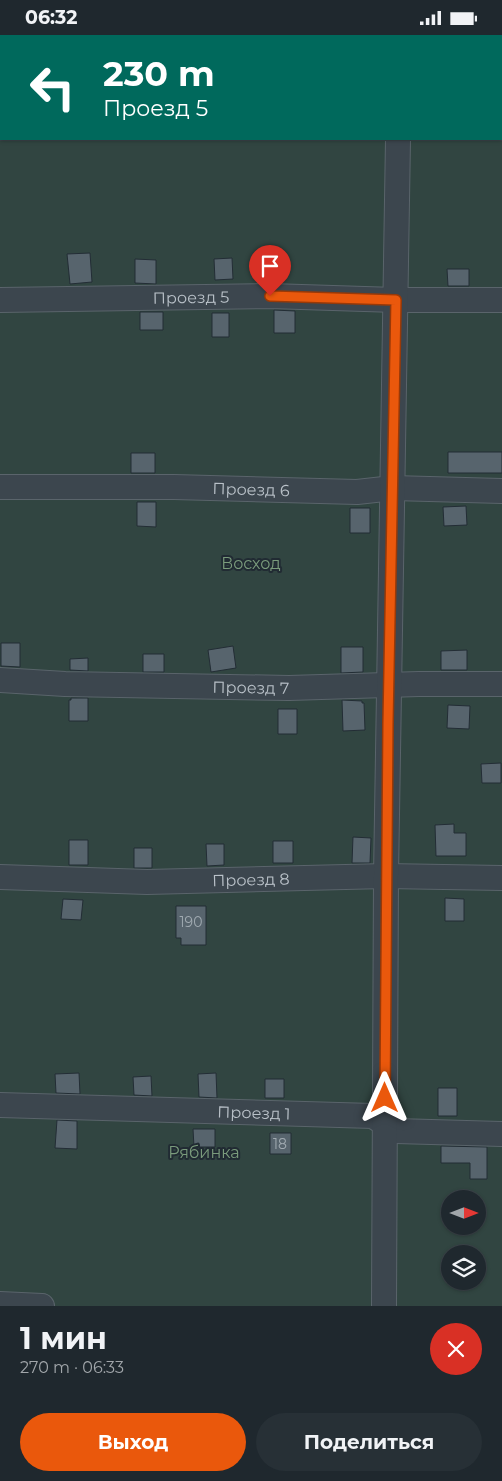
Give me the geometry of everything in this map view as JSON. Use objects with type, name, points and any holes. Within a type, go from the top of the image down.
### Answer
[{"type":"street","points":[[384,1306],[386,876],[398,140]]},
{"type":"street","name":"Проезд 5","points":[[0,300],[270,296],[396,300],[502,300]]},
{"type":"street","name":"Проезд 6","points":[[0,487],[174,487],[357,492],[393,488],[502,491]]},
{"type":"street","name":"Проезд 7","points":[[0,680],[65,684],[289,688],[502,684]]},
{"type":"street","name":"Проезд 8","points":[[0,877],[147,882],[386,876],[502,878]]},
{"type":"street","name":"Проезд 1","points":[[0,1105],[374,1116],[396,1131],[502,1134]]},
{"type":"street","points":[[0,1305],[42,1306]]},
{"type":"green space","name":"Восход","points":[[0,140],[502,140],[502,1306],[0,1306]]},
{"type":"building","points":[[90,253],[92,282],[70,284],[67,254]]},
{"type":"building","points":[[232,258],[233,279],[215,280],[214,259]]},
{"type":"building","points":[[135,259],[156,260],[156,284],[135,283]]},
{"type":"building","points":[[447,269],[469,269],[469,286],[448,286]]},
{"type":"building","points":[[274,310],[295,311],[295,333],[274,333]]},
{"type":"building","points":[[140,312],[163,312],[163,330],[140,330]]},
{"type":"building","points":[[212,313],[229,313],[229,337],[212,337]]},
{"type":"building","points":[[448,452],[502,452],[502,473],[448,473]]},
{"type":"building","points":[[131,453],[155,453],[155,473],[131,473]]},
{"type":"building","points":[[137,502],[156,502],[156,527],[137,526]]},
{"type":"building","points":[[466,506],[467,525],[444,526],[443,507]]},
{"type":"building","points":[[350,508],[370,508],[370,533],[350,533]]},
{"type":"building","points":[[1,643],[20,643],[20,667],[1,666]]},
{"type":"building","points":[[233,646],[236,668],[211,672],[208,650]]},
{"type":"building","points":[[341,647],[363,647],[363,672],[341,673]]},
{"type":"building","points":[[467,650],[467,670],[441,670],[441,651]]},
{"type":"building","points":[[143,654],[164,654],[164,672],[143,672]]},
{"type":"building","points":[[88,658],[88,671],[70,670],[70,659]]},
{"type":"building","points":[[71,698],[88,698],[88,721],[69,721],[69,700]]},
{"type":"building","points":[[342,700],[362,701],[364,703],[365,730],[343,731]]},
{"type":"building","points":[[448,705],[470,706],[469,729],[447,728]]},
{"type":"building","points":[[278,709],[297,709],[297,734],[278,734]]},
{"type":"building","points":[[501,763],[501,783],[482,783],[481,764]]},
{"type":"building","points":[[454,824],[454,833],[466,833],[466,856],[436,856],[435,825]]},
{"type":"building","points":[[353,837],[371,838],[370,863],[352,863]]},
{"type":"building","points":[[69,840],[88,840],[88,865],[69,865]]},
{"type":"building","points":[[273,841],[293,841],[293,863],[273,863]]},
{"type":"building","points":[[206,844],[224,844],[224,865],[207,866]]},
{"type":"building","points":[[134,848],[152,848],[152,868],[134,868]]},
{"type":"building","points":[[445,898],[464,899],[464,921],[445,921]]},
{"type":"building","points":[[63,899],[83,900],[81,920],[61,919]]},
{"type":"building","points":[[176,906],[206,906],[206,945],[181,945],[181,938],[176,938]]},
{"type":"building","points":[[79,1073],[80,1094],[56,1093],[55,1074]]},
{"type":"building","points":[[216,1073],[217,1098],[199,1097],[198,1074]]},
{"type":"building","points":[[151,1076],[152,1096],[134,1095],[133,1077]]},
{"type":"building","points":[[265,1079],[284,1079],[284,1098],[265,1098]]},
{"type":"building","points":[[438,1088],[457,1088],[457,1116],[438,1116]]},
{"type":"building","points":[[57,1120],[77,1121],[77,1149],[55,1148]]},
{"type":"building","points":[[193,1129],[215,1129],[215,1147],[194,1147]]},
{"type":"building","points":[[270,1133],[291,1133],[291,1154],[270,1154]]},
{"type":"building","points":[[441,1146],[487,1147],[487,1179],[470,1179],[470,1163],[441,1163]]},
{"type":"route","points":[[270,296],[396,300],[388,723],[385,1098]]},
{"type":"park label","name":"Рябинка","points":[[204,1152]]}]
